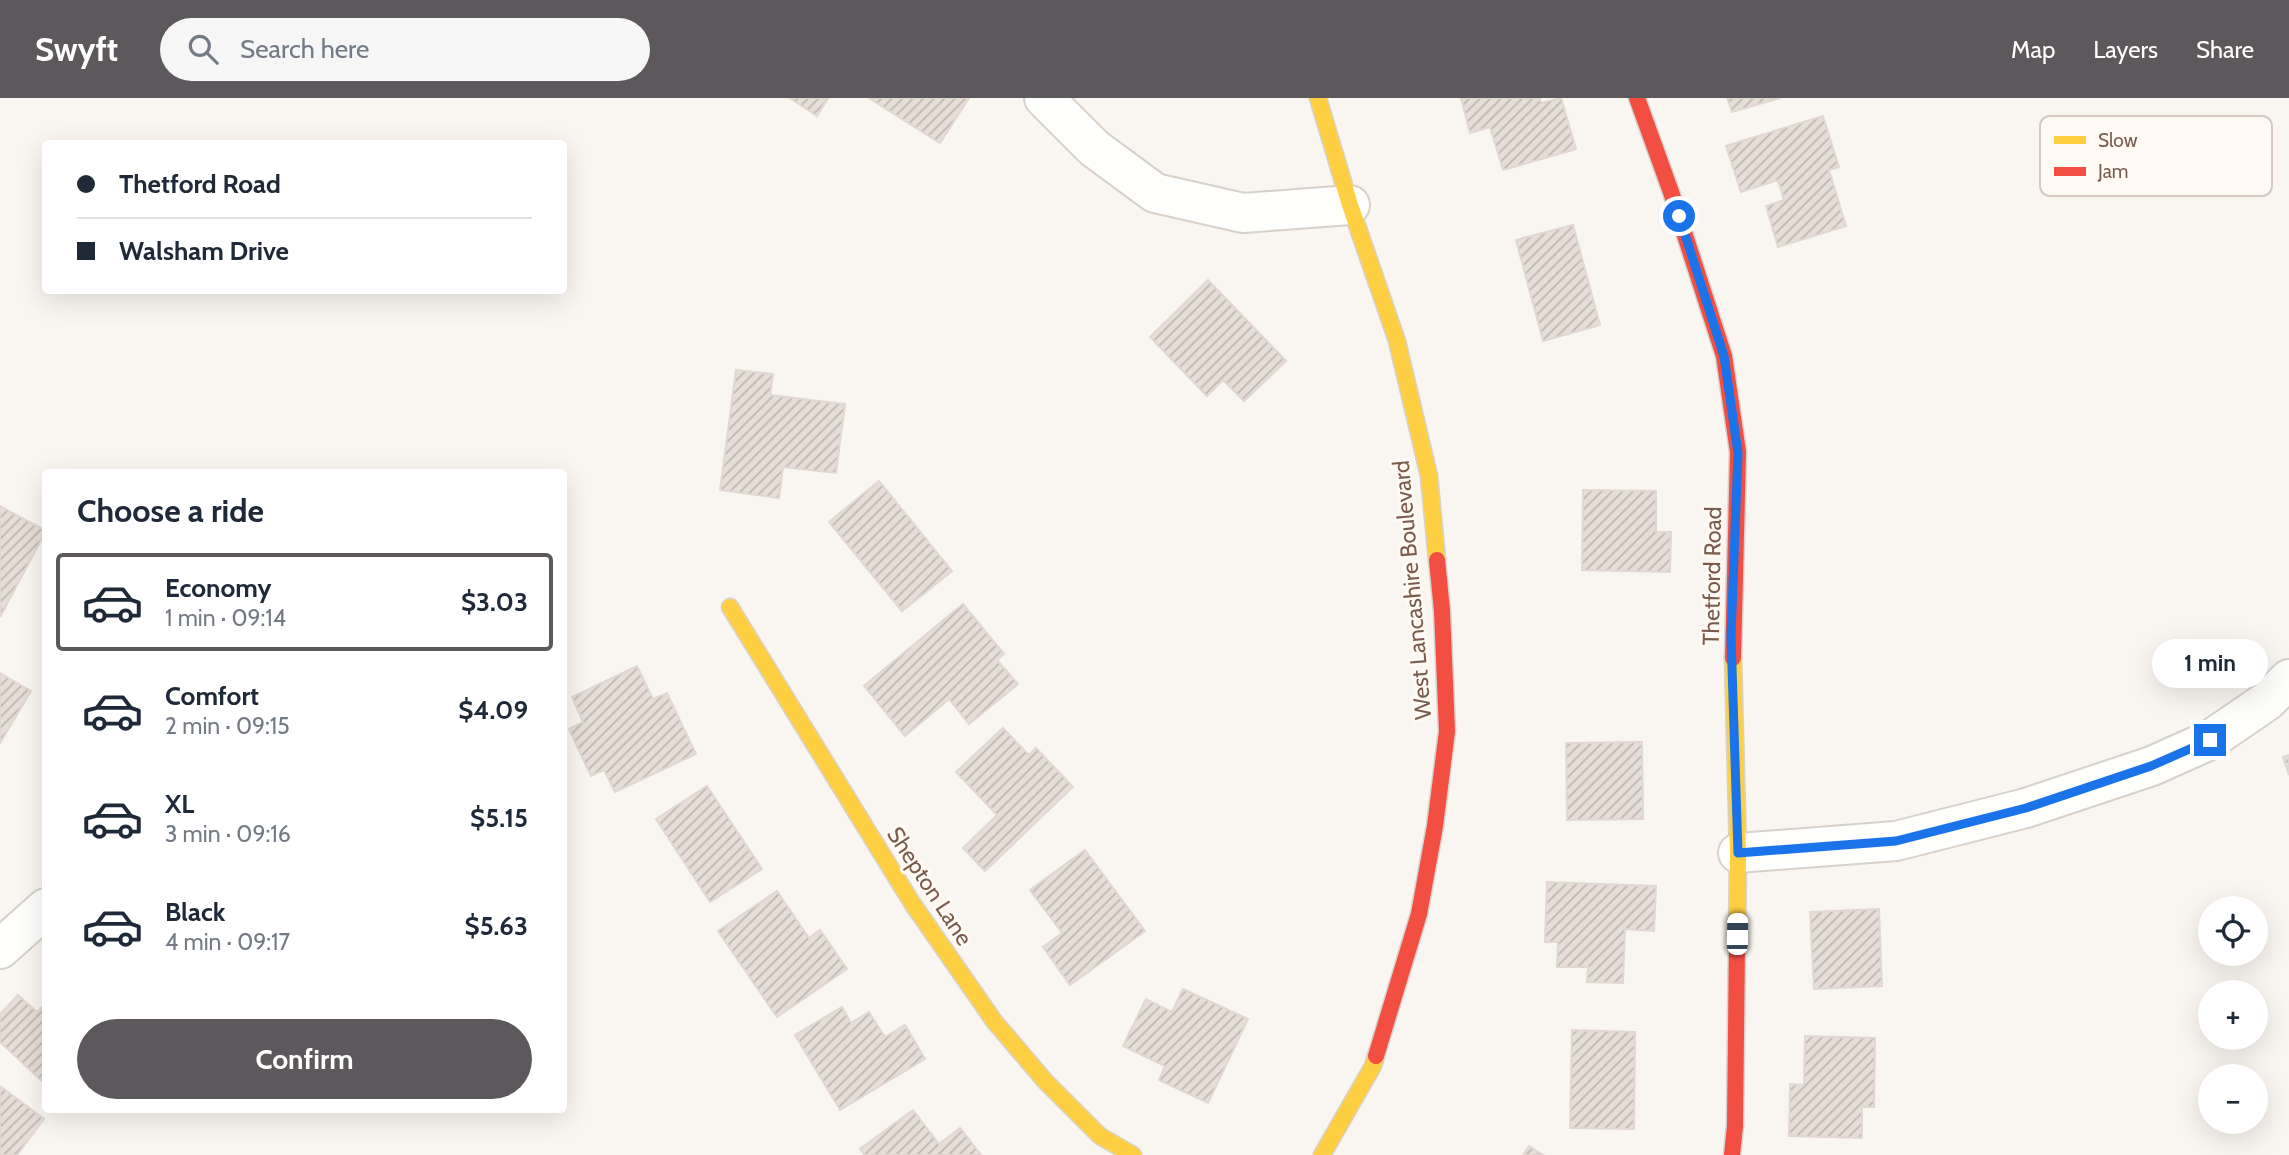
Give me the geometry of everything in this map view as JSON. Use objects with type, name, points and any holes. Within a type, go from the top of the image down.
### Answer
[{"type":"street","points":[[1044,98],[1094,148],[1155,193],[1243,213],[1350,205]]},
{"type":"street","name":"West Lancashire Boulevard","points":[[1318,98],[1350,205],[1397,341],[1429,476],[1441,611],[1447,731],[1435,826],[1419,914],[1373,1066],[1322,1155]]},
{"type":"street","name":"Thetford Road","points":[[1637,98],[1671,192],[1724,356],[1738,453],[1731,636],[1738,853],[1735,1126],[1732,1155]]},
{"type":"street","name":"Shepton Lane","points":[[730,607],[912,903],[994,1021],[1045,1081],[1100,1136],[1133,1155]]},
{"type":"street","points":[[1738,853],[1896,841],[2026,808],[2151,766],[2210,740],[2267,701],[2289,679]]},
{"type":"street","points":[[0,949],[42,912]]},
{"type":"building","points":[[790,98],[828,98],[817,116]]},
{"type":"building","points":[[869,98],[969,98],[940,143]]},
{"type":"building","points":[[1461,98],[1540,98],[1541,103],[1561,98],[1576,149],[1503,170],[1490,127],[1470,133]]},
{"type":"building","points":[[1727,98],[1780,98],[1732,112]]},
{"type":"building","points":[[1823,116],[1839,167],[1829,170],[1846,226],[1778,247],[1766,206],[1784,200],[1778,180],[1741,192],[1726,146]]},
{"type":"building","points":[[1573,225],[1600,325],[1543,341],[1516,240]]},
{"type":"building","points":[[1208,280],[1286,361],[1244,401],[1223,380],[1207,396],[1150,337]]},
{"type":"building","points":[[736,370],[773,374],[770,395],[845,404],[836,473],[783,467],[779,498],[720,490]]},
{"type":"building","points":[[879,481],[952,571],[902,611],[829,522]]},
{"type":"building","points":[[1583,490],[1656,491],[1656,532],[1671,532],[1670,572],[1582,570]]},
{"type":"building","points":[[0,506],[42,529],[42,538],[0,617]]},
{"type":"building","points":[[963,604],[1004,654],[997,660],[1018,684],[969,724],[949,699],[905,736],[864,686]]},
{"type":"building","points":[[637,666],[653,699],[667,693],[696,754],[615,792],[604,770],[591,776],[569,729],[583,722],[572,697]]},
{"type":"building","points":[[0,673],[31,691],[0,743]]},
{"type":"building","points":[[1003,728],[1029,755],[1036,748],[1073,787],[985,871],[963,848],[997,815],[956,772]]},
{"type":"building","points":[[1642,742],[1643,819],[1567,820],[1566,743]]},
{"type":"building","points":[[2289,755],[2289,775],[2283,757]]},
{"type":"building","points":[[707,786],[762,869],[710,902],[656,819]]},
{"type":"building","points":[[1085,850],[1145,931],[1070,985],[1043,947],[1062,933],[1030,890]]},
{"type":"building","points":[[1547,882],[1656,886],[1654,931],[1625,929],[1623,983],[1587,982],[1588,967],[1557,967],[1558,942],[1545,942]]},
{"type":"building","points":[[777,891],[809,938],[820,930],[847,969],[777,1017],[718,931]]},
{"type":"building","points":[[1879,909],[1882,986],[1814,989],[1810,912]]},
{"type":"building","points":[[1183,989],[1248,1019],[1208,1103],[1159,1080],[1165,1066],[1123,1046],[1146,999],[1172,1012]]},
{"type":"building","points":[[18,995],[37,1012],[42,1007],[42,1081],[0,1042],[0,1014]]},
{"type":"building","points":[[842,1007],[851,1023],[869,1012],[885,1037],[905,1025],[925,1059],[840,1110],[795,1035]]},
{"type":"building","points":[[1572,1030],[1635,1032],[1634,1129],[1570,1128]]},
{"type":"building","points":[[1805,1036],[1875,1038],[1874,1107],[1862,1107],[1862,1138],[1789,1136],[1790,1084],[1804,1085]]},
{"type":"building","points":[[0,1086],[44,1119],[17,1155],[0,1155]]},
{"type":"building","points":[[913,1110],[939,1144],[960,1128],[981,1155],[865,1155],[860,1149]]},
{"type":"building","points":[[1529,1146],[1543,1155],[1523,1155]]},
{"type":"traffic: slow","points":[[1318,98],[1350,205],[1397,341],[1429,476],[1437,560]]},
{"type":"traffic: slow","points":[[730,607],[912,903],[994,1021],[1045,1081],[1100,1136],[1133,1155]]},
{"type":"traffic: slow","points":[[1733,658],[1738,853],[1737,941]]},
{"type":"traffic: slow","points":[[1322,1155],[1373,1066],[1376,1056]]},
{"type":"traffic: jam","points":[[1637,98],[1671,192],[1724,356],[1738,452],[1733,658]]},
{"type":"traffic: jam","points":[[1376,1056],[1419,914],[1435,826],[1447,731],[1437,560]]},
{"type":"traffic: jam","points":[[1732,1155],[1735,1126],[1737,941]]},
{"type":"route","points":[[1679,216],[1724,356],[1738,453],[1731,636],[1738,853],[1896,841],[2026,808],[2151,766],[2210,740]]}]
